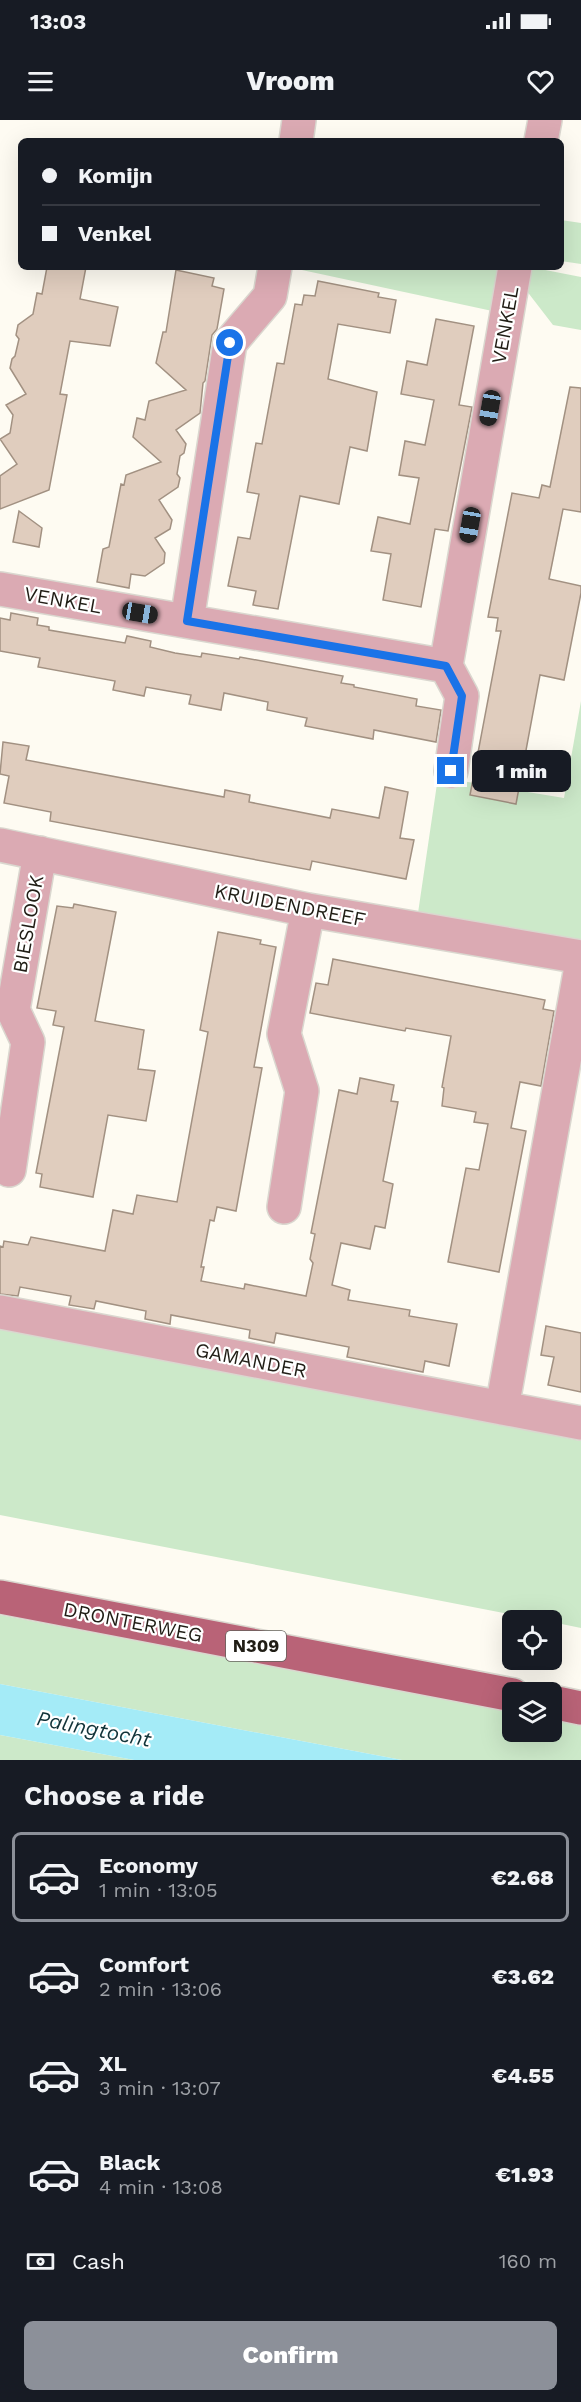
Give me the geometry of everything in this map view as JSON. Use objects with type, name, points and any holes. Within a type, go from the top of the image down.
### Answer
[{"type":"main road","name":"DRONTERWEG","points":[[0,1597],[502,1693]]},
{"type":"main road","points":[[562,1704],[581,1708]]},
{"type":"street","points":[[296,138],[299,120]]},
{"type":"street","points":[[542,138],[545,120]]},
{"type":"street","points":[[187,621],[230,343],[270,296],[274,270]]},
{"type":"street","name":"VENKEL","points":[[0,589],[446,666],[514,270]]},
{"type":"street","points":[[446,666],[462,696],[451,771]]},
{"type":"street","name":"KRUIDENDREEF","points":[[0,845],[308,910],[581,957]]},
{"type":"street","name":"BIESLOOK","points":[[9,1170],[28,1042],[13,1010],[40,854]]},
{"type":"street","points":[[284,1207],[302,1091],[284,1034],[308,910]]},
{"type":"street","points":[[502,1408],[581,967]]},
{"type":"street","name":"GAMANDER","points":[[0,1312],[581,1424]]},
{"type":"green space","points":[[564,220],[581,223],[581,264],[564,261]]},
{"type":"green space","points":[[302,270],[504,270],[497,312]]},
{"type":"green space","points":[[529,270],[545,270],[581,277],[581,330],[553,325],[526,290]]},
{"type":"green space","points":[[581,701],[581,944],[418,913],[438,777],[564,798]]},
{"type":"green space","points":[[0,1326],[581,1441],[581,1628],[562,1624],[562,1610],[502,1610],[502,1613],[0,1515]]},
{"type":"green space","points":[[0,1615],[502,1710],[502,1742],[562,1742],[562,1722],[581,1725],[581,1760],[402,1760],[0,1684]]},
{"type":"green space","points":[[0,1735],[134,1760],[0,1760]]},
{"type":"water","name":"Palingtocht","points":[[0,1684],[402,1760],[134,1760],[0,1735]]},
{"type":"building","points":[[46,270],[85,270],[80,299],[118,307],[110,346],[70,341],[60,394],[67,395],[49,490],[0,509],[0,476],[17,464],[0,439],[10,433],[13,415],[6,405],[26,394],[10,368],[19,339],[16,335],[18,325],[33,314],[37,293],[42,294]]},
{"type":"building","points":[[176,270],[214,278],[212,286],[224,289],[217,329],[212,335],[200,413],[176,430],[186,444],[184,453],[180,456],[177,474],[180,478],[178,487],[159,500],[172,520],[170,529],[155,538],[165,553],[164,563],[145,576],[131,574],[129,588],[97,582],[103,549],[109,547],[121,484],[124,485],[126,475],[161,462],[133,437],[137,418],[145,420],[149,401],[186,390],[156,363],[163,332],[166,332]]},
{"type":"building","points":[[318,281],[379,293],[378,297],[396,300],[390,333],[338,324],[328,379],[377,392],[367,451],[350,447],[339,504],[300,496],[278,609],[253,605],[256,591],[228,586],[238,537],[250,539],[259,494],[247,492],[256,443],[262,444],[277,363],[284,364],[295,304],[302,305],[304,295],[315,296]]},
{"type":"building","points":[[436,319],[474,326],[459,405],[472,407],[448,531],[435,529],[421,607],[383,600],[391,554],[371,551],[378,517],[410,524],[419,478],[399,475],[405,441],[425,445],[434,400],[401,394],[407,361],[427,365]]},
{"type":"building","points":[[570,387],[581,388],[581,512],[563,509],[549,579],[581,586],[581,593],[564,680],[540,675],[516,804],[470,795],[501,631],[496,631],[498,618],[488,617],[512,493],[539,498],[542,485],[550,487]]},
{"type":"building","points":[[19,511],[42,528],[39,547],[13,542]]},
{"type":"building","points":[[11,613],[38,618],[37,625],[49,627],[49,630],[125,643],[127,636],[151,641],[150,647],[175,653],[201,657],[202,653],[239,659],[240,657],[343,676],[341,683],[417,699],[416,706],[441,710],[436,742],[374,730],[373,739],[305,726],[307,718],[267,710],[268,702],[224,693],[221,710],[189,704],[191,695],[146,687],[144,696],[113,690],[115,681],[38,667],[40,658],[0,651],[0,618],[10,620]]},
{"type":"building","points":[[3,742],[29,746],[26,760],[224,797],[225,790],[250,795],[249,802],[330,818],[332,809],[379,818],[385,787],[408,792],[400,838],[414,840],[406,879],[312,861],[310,870],[50,821],[51,812],[4,803],[9,776],[0,774]]},
{"type":"building","points":[[74,904],[116,912],[95,1021],[144,1030],[138,1069],[155,1071],[146,1121],[108,1115],[93,1197],[40,1187],[42,1174],[36,1173],[64,1027],[53,1025],[56,1011],[37,1008],[57,906],[73,908]]},
{"type":"building","points":[[218,932],[261,940],[260,944],[276,947],[254,1067],[262,1068],[236,1211],[217,1207],[214,1221],[210,1220],[201,1267],[204,1267],[201,1281],[244,1289],[245,1284],[306,1296],[313,1263],[310,1259],[315,1234],[311,1233],[339,1090],[357,1094],[360,1078],[394,1085],[391,1101],[398,1102],[383,1181],[393,1184],[385,1228],[375,1226],[370,1249],[341,1243],[332,1285],[350,1290],[348,1300],[410,1310],[409,1316],[457,1324],[449,1366],[425,1361],[423,1372],[347,1357],[349,1347],[276,1333],[274,1343],[249,1338],[250,1330],[171,1315],[170,1324],[145,1319],[146,1311],[96,1301],[94,1309],[69,1305],[71,1296],[20,1287],[18,1296],[0,1294],[0,1246],[3,1247],[4,1241],[28,1245],[31,1237],[105,1251],[113,1210],[133,1214],[137,1195],[177,1202],[208,1032],[200,1030]]},
{"type":"building","points":[[333,959],[545,1000],[543,1009],[554,1011],[541,1086],[520,1082],[511,1128],[526,1131],[499,1272],[448,1262],[466,1168],[479,1170],[488,1124],[474,1122],[476,1112],[442,1106],[444,1088],[442,1087],[451,1036],[406,1028],[405,1031],[310,1013],[316,983],[328,985]]},
{"type":"building","points":[[546,1326],[581,1333],[581,1392],[548,1385],[554,1357],[541,1355]]},
{"type":"route","points":[[230,343],[187,621],[446,666],[462,696],[451,771]]}]
